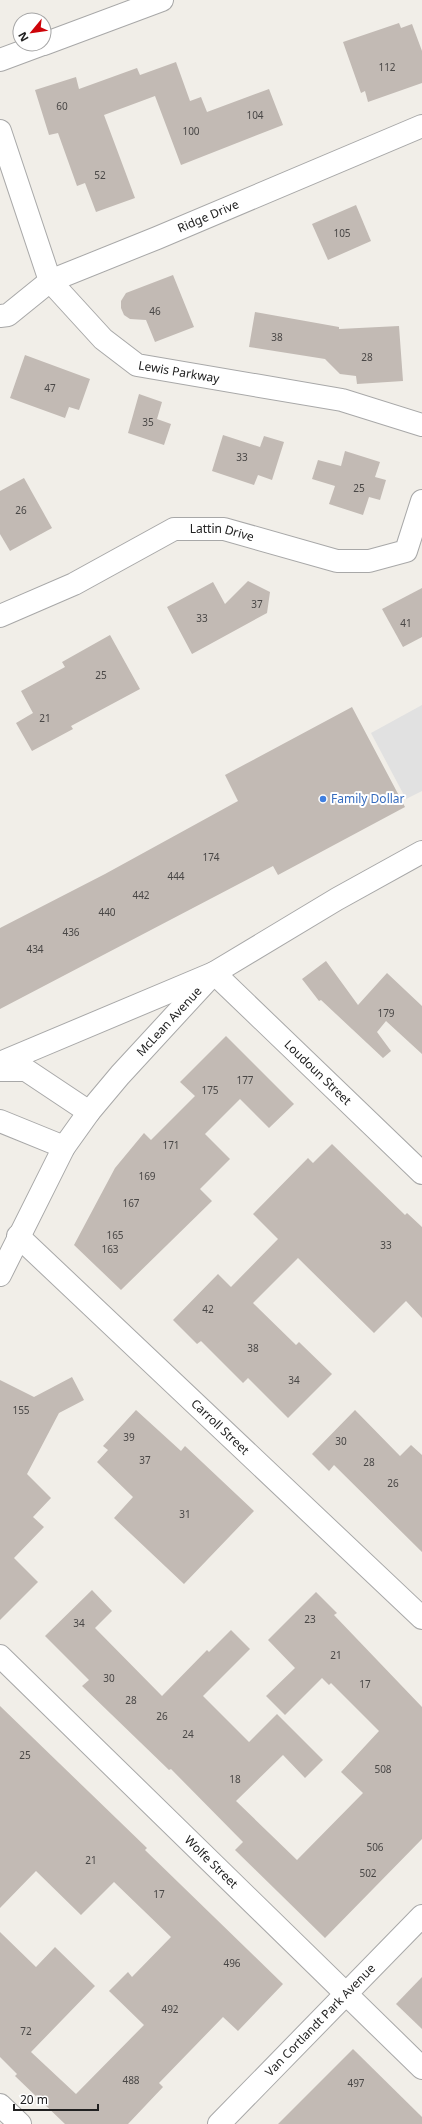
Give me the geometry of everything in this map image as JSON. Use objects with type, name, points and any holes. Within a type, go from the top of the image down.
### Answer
[{"type":"street","points":[[52,41],[162,0]]},
{"type":"street","points":[[0,60],[22,52]]},
{"type":"street","name":"Ridge Drive","points":[[0,316],[8,315],[50,281],[157,238],[422,126]]},
{"type":"street","name":"Lewis Parkway","points":[[0,131],[50,281],[102,339],[137,365],[342,400],[422,425]]},
{"type":"street","name":"Lattin Drive","points":[[0,616],[74,584],[174,529],[224,528],[337,561],[369,561],[406,551],[422,501]]},
{"type":"street","name":"McLean Avenue","points":[[0,1275],[18,1236],[64,1147],[89,1112],[120,1074],[214,973],[336,899],[422,852]]},
{"type":"street","points":[[0,1063],[214,973]]},
{"type":"street","name":"Loudoun Street","points":[[214,973],[422,1173]]},
{"type":"street","points":[[0,1070],[26,1070],[89,1112]]},
{"type":"street","points":[[0,1121],[64,1147]]},
{"type":"street","name":"Carroll Street","points":[[18,1236],[422,1618]]},
{"type":"street","name":"Wolfe Street","points":[[0,1656],[346,1996],[422,2068]]},
{"type":"street","name":"Van Cortlandt Park Avenue","points":[[219,2124],[346,1996],[422,1916]]},
{"type":"street","points":[[0,2105],[20,2124]]},
{"type":"shaded area","points":[[422,705],[422,791],[406,799],[371,733]]},
{"type":"building","points":[[399,23],[401,28],[412,24],[422,51],[422,83],[368,102],[365,91],[361,93],[343,42]]},
{"type":"building","points":[[176,62],[190,101],[201,97],[207,112],[269,89],[283,125],[181,165],[155,96],[104,115],[135,198],[96,212],[85,183],[77,186],[58,133],[49,135],[35,90],[76,77],[79,89],[137,68],[140,75]]},
{"type":"building","points":[[356,205],[371,241],[328,260],[312,224]]},
{"type":"building","points":[[173,275],[194,327],[155,342],[146,320],[130,319],[124,315],[121,308],[121,301],[126,293]]},
{"type":"building","points":[[255,312],[339,327],[339,329],[399,326],[403,381],[357,384],[356,376],[340,374],[325,359],[249,347]]},
{"type":"building","points":[[25,355],[90,379],[79,410],[69,407],[65,418],[10,398]]},
{"type":"building","points":[[139,394],[162,402],[157,419],[171,424],[164,445],[128,433]]},
{"type":"building","points":[[223,435],[260,447],[264,436],[284,442],[272,480],[258,475],[254,485],[212,471]]},
{"type":"building","points":[[345,451],[380,462],[375,477],[386,480],[380,500],[369,497],[363,515],[329,504],[335,486],[312,479],[318,460],[341,466]]},
{"type":"building","points":[[24,478],[52,528],[10,551],[0,534],[0,491]]},
{"type":"building","points":[[248,581],[270,592],[267,613],[192,654],[167,607],[213,582],[225,604]]},
{"type":"building","points":[[422,588],[422,637],[403,647],[382,609]]},
{"type":"building","points":[[110,635],[140,689],[71,726],[73,729],[32,751],[16,723],[33,713],[21,691],[65,667],[62,662]]},
{"type":"building","points":[[352,707],[405,807],[278,875],[273,866],[0,1009],[0,928],[105,874],[238,801],[225,775]]},
{"type":"building","points":[[326,961],[358,1005],[387,973],[422,1006],[422,1054],[386,1021],[377,1032],[391,1051],[383,1058],[321,1000],[319,1001],[302,979]]},
{"type":"building","points":[[226,1036],[294,1104],[269,1128],[240,1099],[205,1134],[230,1159],[200,1189],[212,1201],[121,1290],[74,1245],[115,1168],[144,1133],[151,1140],[195,1096],[180,1082]]},
{"type":"building","points":[[332,1144],[405,1215],[407,1213],[422,1227],[422,1318],[406,1301],[374,1333],[298,1258],[253,1303],[296,1345],[299,1342],[332,1374],[288,1418],[248,1378],[243,1383],[201,1341],[197,1344],[173,1320],[218,1274],[231,1287],[278,1239],[253,1214],[308,1158],[313,1163]]},
{"type":"building","points":[[72,1377],[84,1400],[59,1413],[27,1474],[51,1498],[33,1517],[44,1527],[14,1558],[38,1582],[0,1620],[0,1380],[34,1397]]},
{"type":"building","points":[[136,1410],[181,1451],[185,1446],[254,1511],[184,1584],[114,1518],[133,1497],[97,1462],[108,1450],[103,1446]]},
{"type":"building","points":[[355,1410],[400,1456],[411,1445],[422,1455],[422,1552],[334,1465],[329,1471],[312,1454]]},
{"type":"building","points":[[92,1590],[112,1611],[95,1628],[162,1696],[207,1650],[209,1652],[231,1630],[250,1649],[203,1696],[249,1742],[277,1714],[323,1760],[305,1778],[283,1755],[236,1801],[297,1860],[363,1793],[341,1772],[379,1731],[331,1683],[329,1685],[322,1678],[285,1715],[266,1696],[295,1668],[268,1640],[316,1592],[337,1613],[334,1615],[422,1707],[422,1839],[325,1938],[235,1850],[243,1842],[171,1769],[169,1770],[82,1686],[89,1680],[45,1636]]},
{"type":"building","points":[[0,1706],[147,1848],[145,1850],[283,1984],[238,2031],[223,2017],[159,2083],[163,2087],[128,2124],[65,2124],[15,2076],[17,2074],[0,2057],[0,1932],[36,1967],[55,1947],[95,1986],[31,2052],[76,2094],[144,2025],[109,1991],[128,1972],[132,1977],[171,1937],[114,1882],[81,1915],[36,1871],[0,1908]]},
{"type":"building","points":[[422,1977],[422,2029],[396,2004]]},
{"type":"building","points":[[353,2049],[422,2117],[422,2124],[278,2124]]},
{"type":"place","name":"Family Dollar","points":[[323,799]]}]
